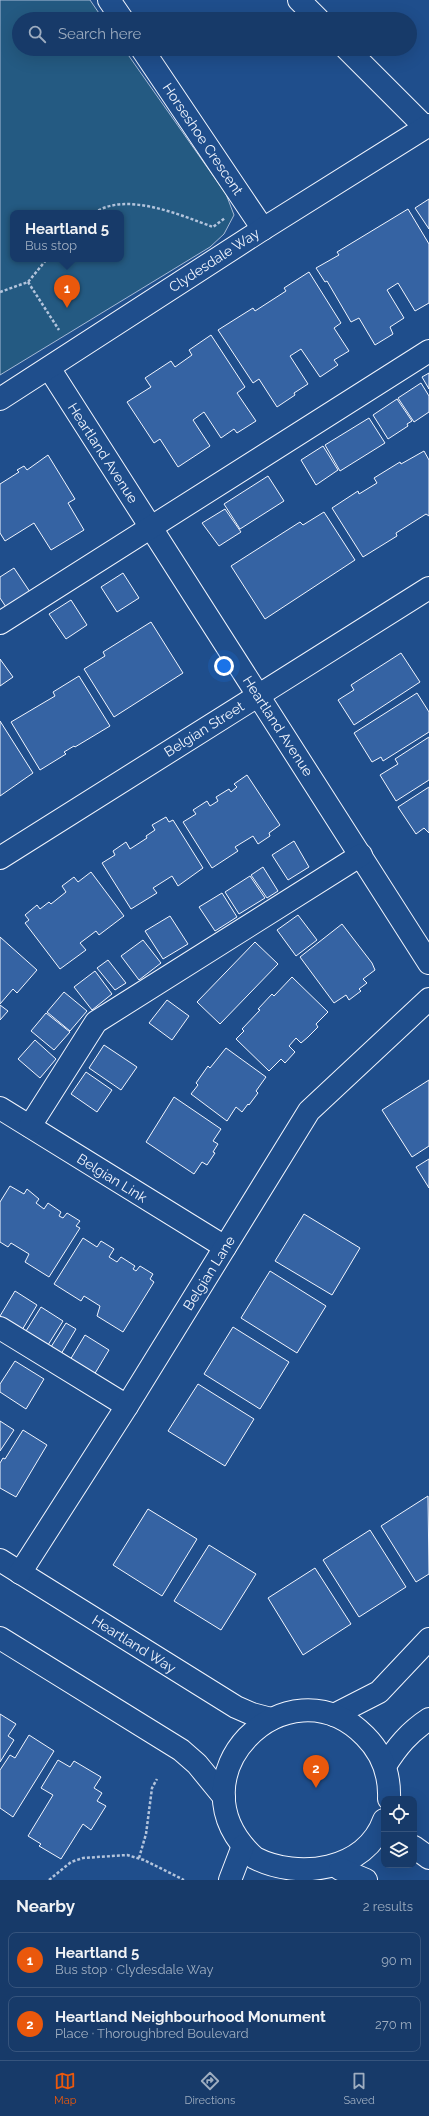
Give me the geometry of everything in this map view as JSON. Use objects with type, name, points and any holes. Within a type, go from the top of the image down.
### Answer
[{"type":"street","points":[[109,0],[117,12]]},
{"type":"street","points":[[299,0],[311,12]]},
{"type":"street","name":"Horseshoe Crescent","points":[[147,56],[264,229]]},
{"type":"street","points":[[354,56],[427,126]]},
{"type":"street","name":"Clydesdale Way","points":[[0,399],[427,126]]},
{"type":"street","points":[[0,623],[429,351]]},
{"type":"street","name":"Heartland Avenue","points":[[49,368],[429,963]]},
{"type":"street","name":"Belgian Street","points":[[0,858],[429,588]]},
{"type":"street","points":[[30,1126],[96,1022],[361,855]]},
{"type":"street","name":"Belgian Lane","points":[[20,1573],[127,1406],[309,1112],[429,999]]},
{"type":"street","name":"Belgian Link","points":[[0,1108],[225,1247]]},
{"type":"street","points":[[0,1328],[127,1406]]},
{"type":"street","name":"Heartland Way","points":[[0,1560],[236,1707],[252,1714],[271,1719]]},
{"type":"street","points":[[0,1638],[181,1750],[197,1764],[224,1797]]},
{"type":"street","points":[[334,1715],[379,1692],[429,1639]]},
{"type":"street","points":[[381,1828],[379,1834],[362,1855],[340,1870],[317,1876],[290,1878],[257,1860],[243,1846],[233,1831],[226,1815],[224,1797],[226,1773],[236,1751],[251,1732],[271,1719],[291,1712],[313,1711],[334,1715],[356,1727],[373,1744],[385,1766],[389,1796]]},
{"type":"street","points":[[385,1766],[399,1745],[415,1728],[429,1719]]},
{"type":"street","points":[[230,1880],[243,1846]]},
{"type":"street","points":[[417,1849],[429,1858]]},
{"type":"street","points":[[340,1870],[366,1880]]},
{"type":"path","points":[[98,210],[103,207],[138,204],[182,215],[212,227],[247,204]]},
{"type":"path","points":[[0,292],[28,282],[45,262]]},
{"type":"path","points":[[28,282],[73,351]]},
{"type":"path","points":[[139,1858],[146,1834],[152,1788],[157,1779]]},
{"type":"path","points":[[49,1880],[70,1862],[83,1858],[127,1855],[139,1858],[184,1880]]},
{"type":"shaded area","points":[[0,0],[90,0],[98,12],[12,12],[12,56],[129,56],[226,194],[234,215],[224,234],[210,247],[0,375]]},
{"type":"building","points":[[429,199],[429,229],[415,208]]},
{"type":"building","points":[[408,209],[429,244],[429,303],[415,311],[398,283],[387,290],[404,318],[390,327],[393,334],[375,345],[359,318],[351,322],[327,281],[325,282],[316,268],[339,255],[337,252]]},
{"type":"building","points":[[309,272],[341,323],[334,328],[349,351],[334,360],[338,365],[320,377],[301,349],[290,356],[308,384],[277,407],[259,379],[253,383],[218,330],[253,308],[255,311],[286,291],[284,288]]},
{"type":"building","points":[[211,335],[245,387],[237,393],[256,421],[237,433],[234,429],[221,438],[204,412],[193,420],[210,446],[178,467],[160,439],[154,443],[127,402],[151,387],[145,378],[171,361],[175,367],[192,355],[189,350]]},
{"type":"building","points":[[429,373],[429,389],[422,377]]},
{"type":"building","points":[[421,383],[429,396],[429,412],[414,422],[398,398]]},
{"type":"building","points":[[397,399],[412,421],[407,424],[408,426],[388,439],[373,415]]},
{"type":"building","points":[[369,418],[385,443],[340,471],[325,445]]},
{"type":"building","points":[[323,446],[338,470],[316,485],[301,460]]},
{"type":"building","points":[[424,451],[429,460],[429,516],[426,514],[396,533],[397,536],[363,557],[332,508],[358,491],[359,494],[377,483],[374,478],[400,462],[401,464]]},
{"type":"building","points":[[48,455],[75,499],[68,503],[84,530],[51,550],[34,523],[5,541],[0,533],[0,484],[19,472],[17,470],[24,466],[27,470]]},
{"type":"building","points":[[268,476],[284,501],[240,529],[224,504]]},
{"type":"building","points":[[225,509],[241,532],[219,546],[202,523]]},
{"type":"building","points":[[324,512],[355,560],[265,619],[231,566],[300,522],[303,525]]},
{"type":"building","points":[[14,568],[30,592],[6,607],[0,598],[0,577]]},
{"type":"building","points":[[123,573],[139,598],[117,612],[101,587]]},
{"type":"building","points":[[71,600],[87,625],[66,639],[49,614]]},
{"type":"building","points":[[151,622],[183,673],[114,717],[84,669],[105,656],[103,652]]},
{"type":"building","points":[[401,653],[420,682],[354,725],[338,700],[354,690],[351,685]]},
{"type":"building","points":[[0,659],[13,677],[0,686]]},
{"type":"building","points":[[79,676],[110,726],[64,752],[66,754],[40,770],[11,722],[55,696],[53,692]]},
{"type":"building","points":[[417,693],[429,712],[429,732],[383,761],[381,757],[372,762],[354,733]]},
{"type":"building","points":[[0,721],[33,773],[0,796]]},
{"type":"building","points":[[429,737],[429,780],[396,801],[380,775],[398,764],[395,759]]},
{"type":"building","points":[[247,775],[280,825],[269,833],[270,836],[258,844],[253,836],[235,847],[238,851],[212,868],[183,822],[196,814],[193,810],[207,801],[210,806],[218,801],[216,797],[229,789],[231,792],[237,787],[234,784]]},
{"type":"building","points":[[429,787],[429,833],[424,828],[416,834],[398,807]]},
{"type":"building","points":[[166,817],[169,822],[173,820],[203,868],[178,886],[172,876],[153,888],[157,893],[131,909],[102,863],[115,855],[113,851],[126,842],[130,849],[147,838],[146,836],[155,830],[152,825]]},
{"type":"building","points":[[294,841],[309,867],[288,880],[272,855]]},
{"type":"building","points":[[263,867],[278,891],[267,898],[251,875]]},
{"type":"building","points":[[91,872],[124,916],[99,935],[96,931],[80,943],[86,950],[60,969],[25,923],[29,920],[25,915],[37,905],[40,909],[49,902],[51,904],[66,892],[62,886],[74,877],[78,882]]},
{"type":"building","points":[[250,876],[265,898],[239,914],[225,892]]},
{"type":"building","points":[[222,893],[237,917],[215,931],[199,907]]},
{"type":"building","points":[[298,915],[317,940],[296,956],[277,930]]},
{"type":"building","points":[[170,916],[188,944],[163,959],[145,931]]},
{"type":"building","points":[[342,924],[372,963],[375,970],[363,979],[367,983],[359,989],[361,991],[349,1000],[346,995],[334,1003],[300,957]]},
{"type":"building","points":[[0,937],[37,970],[17,993],[13,989],[0,1004]]},
{"type":"building","points":[[143,940],[161,963],[139,980],[121,956]]},
{"type":"building","points":[[255,942],[278,964],[220,1024],[197,1002]]},
{"type":"building","points":[[108,960],[126,983],[115,990],[97,968]]},
{"type":"building","points":[[95,971],[112,994],[92,1010],[74,987]]},
{"type":"building","points":[[292,977],[328,1012],[316,1024],[318,1027],[308,1037],[301,1043],[296,1038],[289,1046],[295,1052],[285,1063],[281,1059],[269,1071],[236,1039],[244,1031],[242,1029],[260,1010],[258,1009],[272,994],[274,996]]},
{"type":"building","points":[[64,992],[87,1011],[70,1031],[47,1012]]},
{"type":"building","points":[[167,1000],[189,1016],[172,1040],[149,1023]]},
{"type":"building","points":[[0,1005],[8,1011],[0,1020]]},
{"type":"building","points":[[46,1013],[70,1032],[54,1050],[31,1031]]},
{"type":"building","points":[[35,1040],[56,1059],[40,1078],[18,1059]]},
{"type":"building","points":[[104,1045],[137,1067],[121,1090],[89,1068]]},
{"type":"building","points":[[226,1048],[266,1077],[256,1091],[258,1093],[249,1105],[248,1104],[242,1112],[236,1107],[227,1121],[191,1094],[198,1085],[196,1083],[208,1066],[210,1068]]},
{"type":"building","points":[[86,1072],[112,1090],[97,1112],[71,1094]]},
{"type":"building","points":[[429,1080],[429,1146],[412,1157],[382,1110]]},
{"type":"building","points":[[174,1097],[221,1129],[213,1141],[218,1144],[213,1152],[215,1153],[207,1165],[202,1162],[194,1174],[146,1142]]},
{"type":"building","points":[[429,1159],[429,1188],[416,1167]]},
{"type":"building","points":[[10,1186],[24,1194],[27,1189],[39,1199],[36,1203],[44,1209],[48,1203],[61,1212],[59,1216],[63,1218],[67,1213],[80,1221],[76,1226],[80,1228],[49,1277],[25,1262],[29,1254],[11,1243],[8,1247],[0,1242],[0,1202]]},
{"type":"building","points":[[304,1214],[360,1248],[332,1295],[275,1261]]},
{"type":"building","points":[[83,1238],[97,1247],[101,1241],[114,1249],[109,1257],[117,1262],[121,1257],[135,1266],[133,1269],[136,1271],[140,1266],[153,1274],[150,1279],[154,1282],[123,1332],[97,1316],[100,1306],[84,1296],[81,1301],[54,1284]]},
{"type":"building","points":[[270,1271],[326,1306],[297,1353],[241,1318]]},
{"type":"building","points":[[15,1291],[37,1305],[22,1330],[0,1316]]},
{"type":"building","points":[[41,1307],[63,1321],[48,1345],[26,1331]]},
{"type":"building","points":[[66,1323],[76,1329],[61,1354],[51,1347]]},
{"type":"building","points":[[233,1327],[289,1362],[260,1409],[204,1374]]},
{"type":"building","points":[[85,1335],[109,1350],[94,1375],[70,1360]]},
{"type":"building","points":[[15,1361],[44,1379],[26,1409],[0,1392],[0,1384]]},
{"type":"building","points":[[198,1384],[254,1419],[225,1466],[168,1431]]},
{"type":"building","points":[[0,1421],[14,1430],[0,1451]]},
{"type":"building","points":[[23,1430],[47,1445],[16,1497],[0,1488],[0,1463],[3,1458],[5,1459]]},
{"type":"building","points":[[428,1496],[429,1574],[416,1582],[381,1526]]},
{"type":"building","points":[[148,1509],[197,1539],[162,1596],[113,1565]]},
{"type":"building","points":[[370,1530],[406,1587],[359,1617],[323,1560]]},
{"type":"building","points":[[209,1545],[256,1574],[221,1630],[174,1601]]},
{"type":"building","points":[[315,1568],[351,1624],[303,1655],[268,1598]]},
{"type":"building","points":[[0,1714],[16,1724],[8,1736],[14,1740],[0,1762]]},
{"type":"building","points":[[29,1735],[54,1751],[13,1817],[0,1808],[0,1770],[10,1755],[15,1758]]},
{"type":"building","points":[[58,1760],[70,1767],[74,1761],[101,1777],[94,1788],[102,1793],[97,1801],[106,1806],[91,1830],[83,1824],[61,1859],[39,1846],[41,1844],[28,1836],[53,1795],[41,1788]]},
{"type":"place","name":"Heartland 5","points":[[67,308]]},
{"type":"place","name":"Heartland Neighbourhood Monument","points":[[316,1788]]}]
